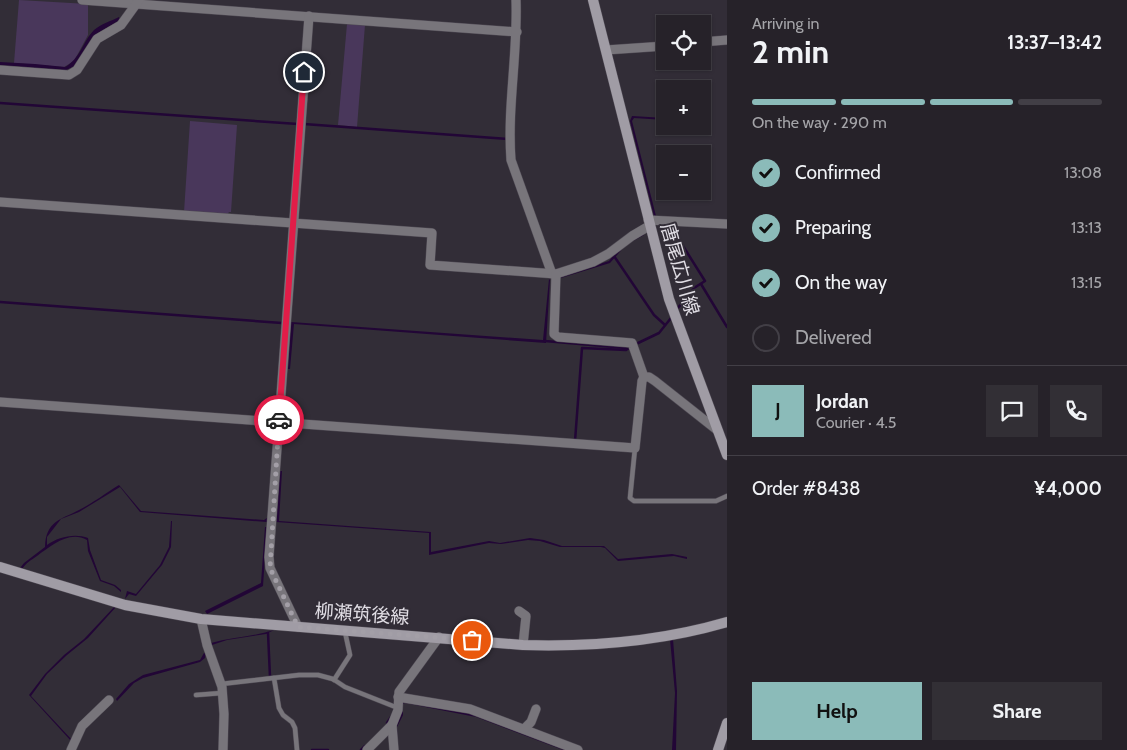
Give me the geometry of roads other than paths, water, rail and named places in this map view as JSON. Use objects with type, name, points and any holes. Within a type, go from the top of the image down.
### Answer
[{"type":"main road","name":"唐尾広川線","points":[[593,0],[648,223],[669,299],[727,456]]},
{"type":"main road","name":"柳瀬筑後線","points":[[0,567],[125,604],[201,619],[523,645],[564,646],[616,642],[693,630],[727,622]]},
{"type":"main road","points":[[718,750],[726,729]]},
{"type":"street","points":[[82,0],[138,2],[517,32]]},
{"type":"street","points":[[0,402],[635,448],[644,377],[632,343],[558,337],[554,334],[554,274],[511,160],[509,140],[517,32],[516,0]]},
{"type":"street","points":[[0,70],[69,75],[77,70],[97,39],[121,25],[138,2]]},
{"type":"street","points":[[298,627],[270,568],[309,16]]},
{"type":"street","points":[[711,41],[727,40]]},
{"type":"street","points":[[606,50],[656,47]]},
{"type":"street","points":[[0,202],[432,233],[430,265],[554,274],[593,262],[608,254],[648,223],[727,224]]},
{"type":"street","points":[[644,377],[649,377],[655,381],[717,430]]},
{"type":"street","points":[[519,611],[526,616],[523,645]]},
{"type":"street","points":[[201,619],[221,689],[224,714],[223,750]]},
{"type":"street","points":[[394,750],[392,725],[398,708],[399,692],[439,637]]},
{"type":"street","points":[[398,697],[470,709],[578,750]]},
{"type":"street","points":[[71,750],[82,726],[110,700]]},
{"type":"street","points":[[524,729],[531,722],[536,709]]},
{"type":"street","points":[[367,750],[392,725]]},
{"type":"lane","points":[[635,448],[630,498],[634,501],[716,501],[727,496]]},
{"type":"lane","points":[[334,680],[350,655],[345,630]]},
{"type":"lane","points":[[196,696],[274,678],[318,675],[398,708]]},
{"type":"lane","points":[[274,678],[279,708],[283,715],[292,722],[297,750]]},
{"type":"waterway","points":[[0,103],[298,124]]},
{"type":"waterway","points":[[304,124],[508,139]]},
{"type":"waterway","points":[[677,309],[694,288],[705,281],[678,238]]},
{"type":"waterway","points":[[614,256],[654,315],[665,325]]},
{"type":"waterway","points":[[701,284],[727,327]]},
{"type":"waterway","points":[[0,302],[282,323]]},
{"type":"waterway","points":[[636,344],[659,333],[671,318]]},
{"type":"waterway","points":[[545,341],[626,348]]},
{"type":"waterway","points":[[575,441],[582,348],[626,350],[629,348]]},
{"type":"waterway","points":[[268,633],[270,677]]},
{"type":"waterway","points":[[387,723],[391,717]]},
{"type":"waterway","points":[[361,750],[365,746]]},
{"type":"waterway","points":[[312,750],[328,750]]}]
